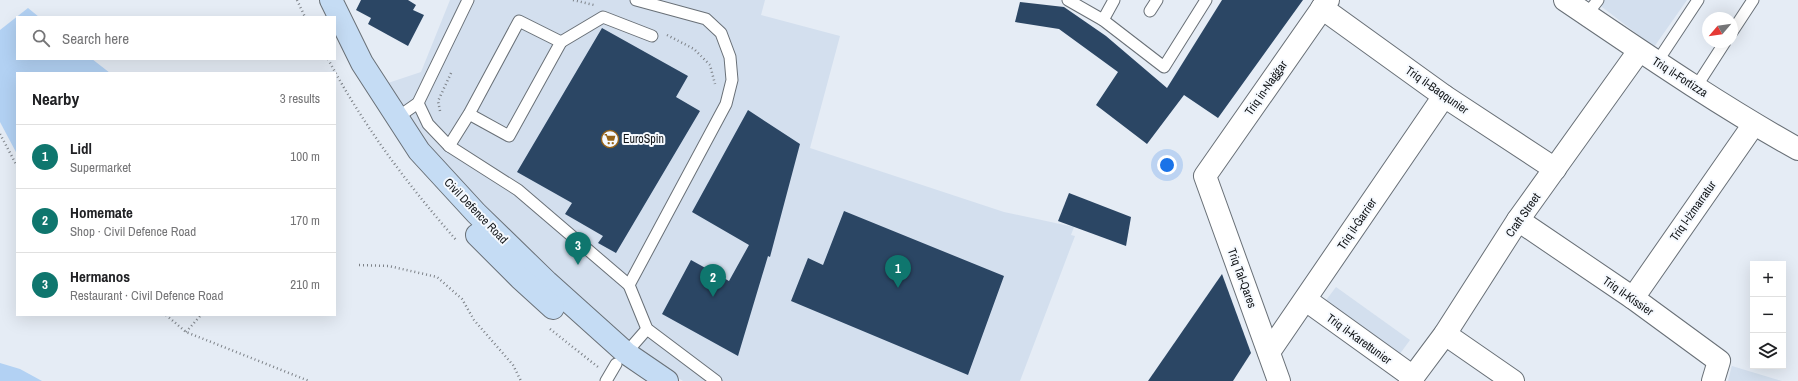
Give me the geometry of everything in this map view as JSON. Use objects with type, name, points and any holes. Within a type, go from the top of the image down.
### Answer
[{"type":"main road","points":[[320,0],[328,16]]},
{"type":"main road","name":"Civil Defence Road","points":[[331,0],[362,63],[419,151],[476,213],[547,282],[616,366],[667,381]]},
{"type":"main road","name":"Civil Defence Road","points":[[336,33],[402,162],[520,278],[616,366],[643,381]]},
{"type":"street","name":"Triq il-Fortizza","points":[[1566,0],[1592,7],[1648,56],[1754,124],[1798,148]]},
{"type":"street","name":"Triq il-Baqqunier","points":[[1325,4],[1444,96],[1555,169]]},
{"type":"street","name":"Triq in-Naġġar","points":[[1205,176],[1325,4]]},
{"type":"street","name":"Craft Street","points":[[1411,379],[1445,334],[1518,220],[1555,169],[1648,56]]},
{"type":"street","name":"Triq il-Ġarrier","points":[[1269,352],[1444,96]]},
{"type":"street","name":"Triq l-Iżmarratur","points":[[1632,298],[1754,124]]},
{"type":"street","name":"Triq Tal-Qares","points":[[1205,176],[1279,381]]},
{"type":"street","name":"Triq il-Kissier","points":[[1518,220],[1632,298],[1719,361],[1713,381]]},
{"type":"street","name":"Triq il-Karettunier","points":[[1306,300],[1411,379]]},
{"type":"street","points":[[1445,334],[1513,381]]},
{"type":"lane","points":[[398,117],[418,103],[468,0]]},
{"type":"lane","points":[[629,285],[726,104],[732,80],[730,57],[721,33],[706,19],[636,0]]},
{"type":"lane","points":[[1068,0],[1103,20],[1164,67],[1206,0]]},
{"type":"lane","points":[[1103,20],[1114,0]]},
{"type":"lane","points":[[1150,12],[1157,0]]},
{"type":"lane","points":[[1648,56],[1698,0]]},
{"type":"lane","points":[[1738,23],[1753,0]]},
{"type":"lane","points":[[469,114],[509,136],[561,42],[604,16],[657,34]]},
{"type":"lane","points":[[449,146],[469,114],[519,21],[561,42]]},
{"type":"lane","points":[[1696,87],[1721,48]]},
{"type":"lane","points":[[418,103],[428,124],[449,146],[518,190],[629,285],[646,329],[706,378],[716,381]]},
{"type":"lane","points":[[616,366],[646,329]]},
{"type":"path","points":[[297,0],[305,16]]},
{"type":"path","points":[[573,0],[601,7]]},
{"type":"path","points":[[657,34],[694,49],[710,65],[716,90]]},
{"type":"path","points":[[328,60],[334,72]]},
{"type":"path","points":[[428,124],[440,114],[438,101],[455,65]]},
{"type":"path","points":[[0,134],[16,164]]},
{"type":"path","points":[[359,265],[388,266],[437,277],[462,299],[474,320],[513,365],[521,381]]},
{"type":"path","points":[[167,316],[186,332],[309,381]]},
{"type":"path","points":[[186,332],[200,316]]},
{"type":"shaded area","points":[[450,0],[765,0],[761,15],[840,36],[810,148],[1004,212],[1074,227],[1071,235],[1075,236],[1020,381],[683,381],[610,334],[440,162],[385,84],[421,72]]},
{"type":"shaded area","points":[[1593,0],[1687,0],[1654,47]]},
{"type":"shaded area","points":[[28,8],[38,16],[18,16]]},
{"type":"shaded area","points":[[16,17],[16,60],[93,60],[109,72],[16,72],[16,152],[0,122],[0,30]]},
{"type":"shaded area","points":[[1336,287],[1410,340],[1399,355],[1324,303]]},
{"type":"shaded area","points":[[0,363],[20,369],[42,381],[0,381]]},
{"type":"shaded area","points":[[1732,366],[1782,381],[1728,381]]},
{"type":"building","points":[[361,0],[408,0],[416,5],[413,10],[424,15],[408,46],[368,24],[371,18],[356,10]]},
{"type":"building","points":[[1222,0],[1303,0],[1218,118],[1184,95],[1147,144],[1096,105],[1118,72],[1059,29],[1015,22],[1020,2],[1064,7],[1106,36],[1167,88]]},
{"type":"building","name":"EuroSpin","points":[[602,28],[688,76],[676,97],[700,111],[616,253],[598,243],[603,236],[565,214],[572,203],[517,172]]},
{"type":"building","points":[[748,110],[800,144],[770,257],[768,256],[738,356],[662,314],[691,260],[729,281],[749,245],[692,212]]},
{"type":"building","points":[[1069,193],[1131,217],[1126,246],[1058,221]]},
{"type":"building","points":[[844,211],[1004,276],[968,375],[791,301],[808,258],[823,265]]},
{"type":"building","points":[[1222,274],[1251,353],[1233,381],[1148,381]]},
{"type":"place","name":"EuroSpin","points":[[610,139]]},
{"type":"place","name":"Hermanos","points":[[578,265]]},
{"type":"place","name":"Lidl","points":[[898,288]]},
{"type":"place","name":"Homemate","points":[[713,297]]}]
